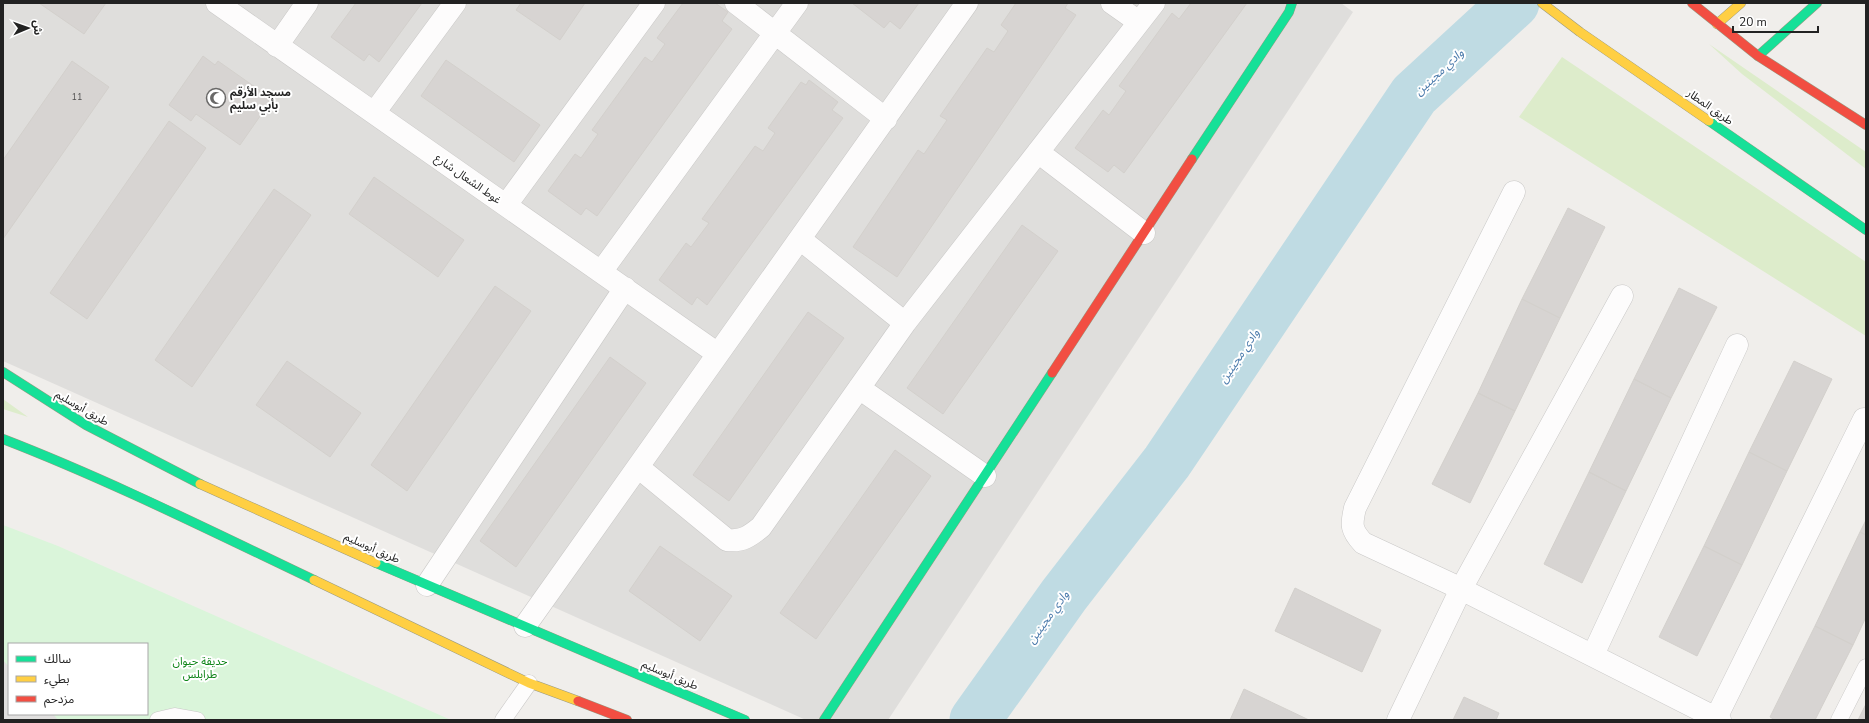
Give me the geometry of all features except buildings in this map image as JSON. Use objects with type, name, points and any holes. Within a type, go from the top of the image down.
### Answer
[{"type":"main road","points":[[824,720],[1289,12],[1292,3]]},
{"type":"main road","name":"طريق المطار","points":[[1542,3],[1580,32],[1866,230]]},
{"type":"main road","points":[[1692,3],[1758,56],[1866,125]]},
{"type":"main road","points":[[1717,24],[1742,3]]},
{"type":"main road","points":[[1758,56],[1817,3]]},
{"type":"main road","name":"طريق أبوسليم","points":[[3,372],[86,424],[176,473],[291,526],[745,720]]},
{"type":"main road","points":[[3,439],[52,458],[135,494],[529,683],[627,720]]},
{"type":"street","name":"غوط الشعال شارع","points":[[217,3],[718,354]]},
{"type":"street","points":[[277,46],[307,3]]},
{"type":"street","points":[[374,113],[456,3]]},
{"type":"street","points":[[506,205],[654,3]]},
{"type":"street","points":[[736,3],[886,119]]},
{"type":"street","points":[[601,272],[797,3]]},
{"type":"street","points":[[524,626],[968,3]]},
{"type":"street","points":[[1112,3],[1139,22]]},
{"type":"street","points":[[638,467],[727,540],[737,542],[748,538],[761,527],[904,323],[1154,3]]},
{"type":"street","points":[[1038,152],[1144,233]]},
{"type":"street","points":[[1514,192],[1355,508],[1352,520],[1354,533],[1363,543],[1461,589],[1718,719],[1864,419]]},
{"type":"street","points":[[800,239],[904,323]]},
{"type":"street","points":[[427,585],[624,288]]},
{"type":"street","points":[[1398,720],[1461,589],[1622,296]]},
{"type":"street","points":[[1593,655],[1737,345]]},
{"type":"street","points":[[859,388],[985,476]]},
{"type":"lane","points":[[1838,720],[1866,667]]},
{"type":"lane","points":[[502,720],[529,683]]},
{"type":"lane","points":[[158,720],[175,716],[197,720]]},
{"type":"shaded area","points":[[3,3],[1341,3],[1353,12],[888,720],[806,720],[3,361]]},
{"type":"shaded area","points":[[3,660],[8,666],[8,715],[54,715],[58,720],[3,720]]},
{"type":"green space","points":[[1709,44],[1866,152],[1866,169],[1742,74]]},
{"type":"green space","points":[[1562,57],[1866,262],[1866,336],[1519,117]]},
{"type":"green space","points":[[3,399],[28,417],[3,409]]},
{"type":"green space","name":"حديقة حيوان طرابلس","points":[[3,525],[58,546],[451,720],[3,720]]},
{"type":"waterway","name":"وادي مجينين","points":[[975,720],[1064,595],[1167,462],[1414,95],[1514,3]]},
{"type":"traffic: fast","points":[[1192,159],[1289,12],[1292,3]]},
{"type":"traffic: fast","points":[[1758,56],[1817,3]]},
{"type":"traffic: fast","points":[[1709,121],[1866,230]]},
{"type":"traffic: fast","points":[[3,372],[86,425],[200,484]]},
{"type":"traffic: fast","points":[[824,720],[1052,373]]},
{"type":"traffic: fast","points":[[3,439],[82,471],[314,580]]},
{"type":"traffic: fast","points":[[376,563],[745,720]]},
{"type":"traffic: slow","points":[[1542,3],[1580,32],[1709,121]]},
{"type":"traffic: slow","points":[[1717,24],[1741,3]]},
{"type":"traffic: slow","points":[[200,484],[376,563]]},
{"type":"traffic: slow","points":[[314,580],[529,683],[578,701]]},
{"type":"traffic: jam","points":[[1692,3],[1758,56],[1866,125]]},
{"type":"traffic: jam","points":[[1052,373],[1192,159]]},
{"type":"traffic: jam","points":[[578,701],[627,720]]},
{"type":"place","name":"مسجد الأرقم بأبي سليم","points":[[216,98]]}]
